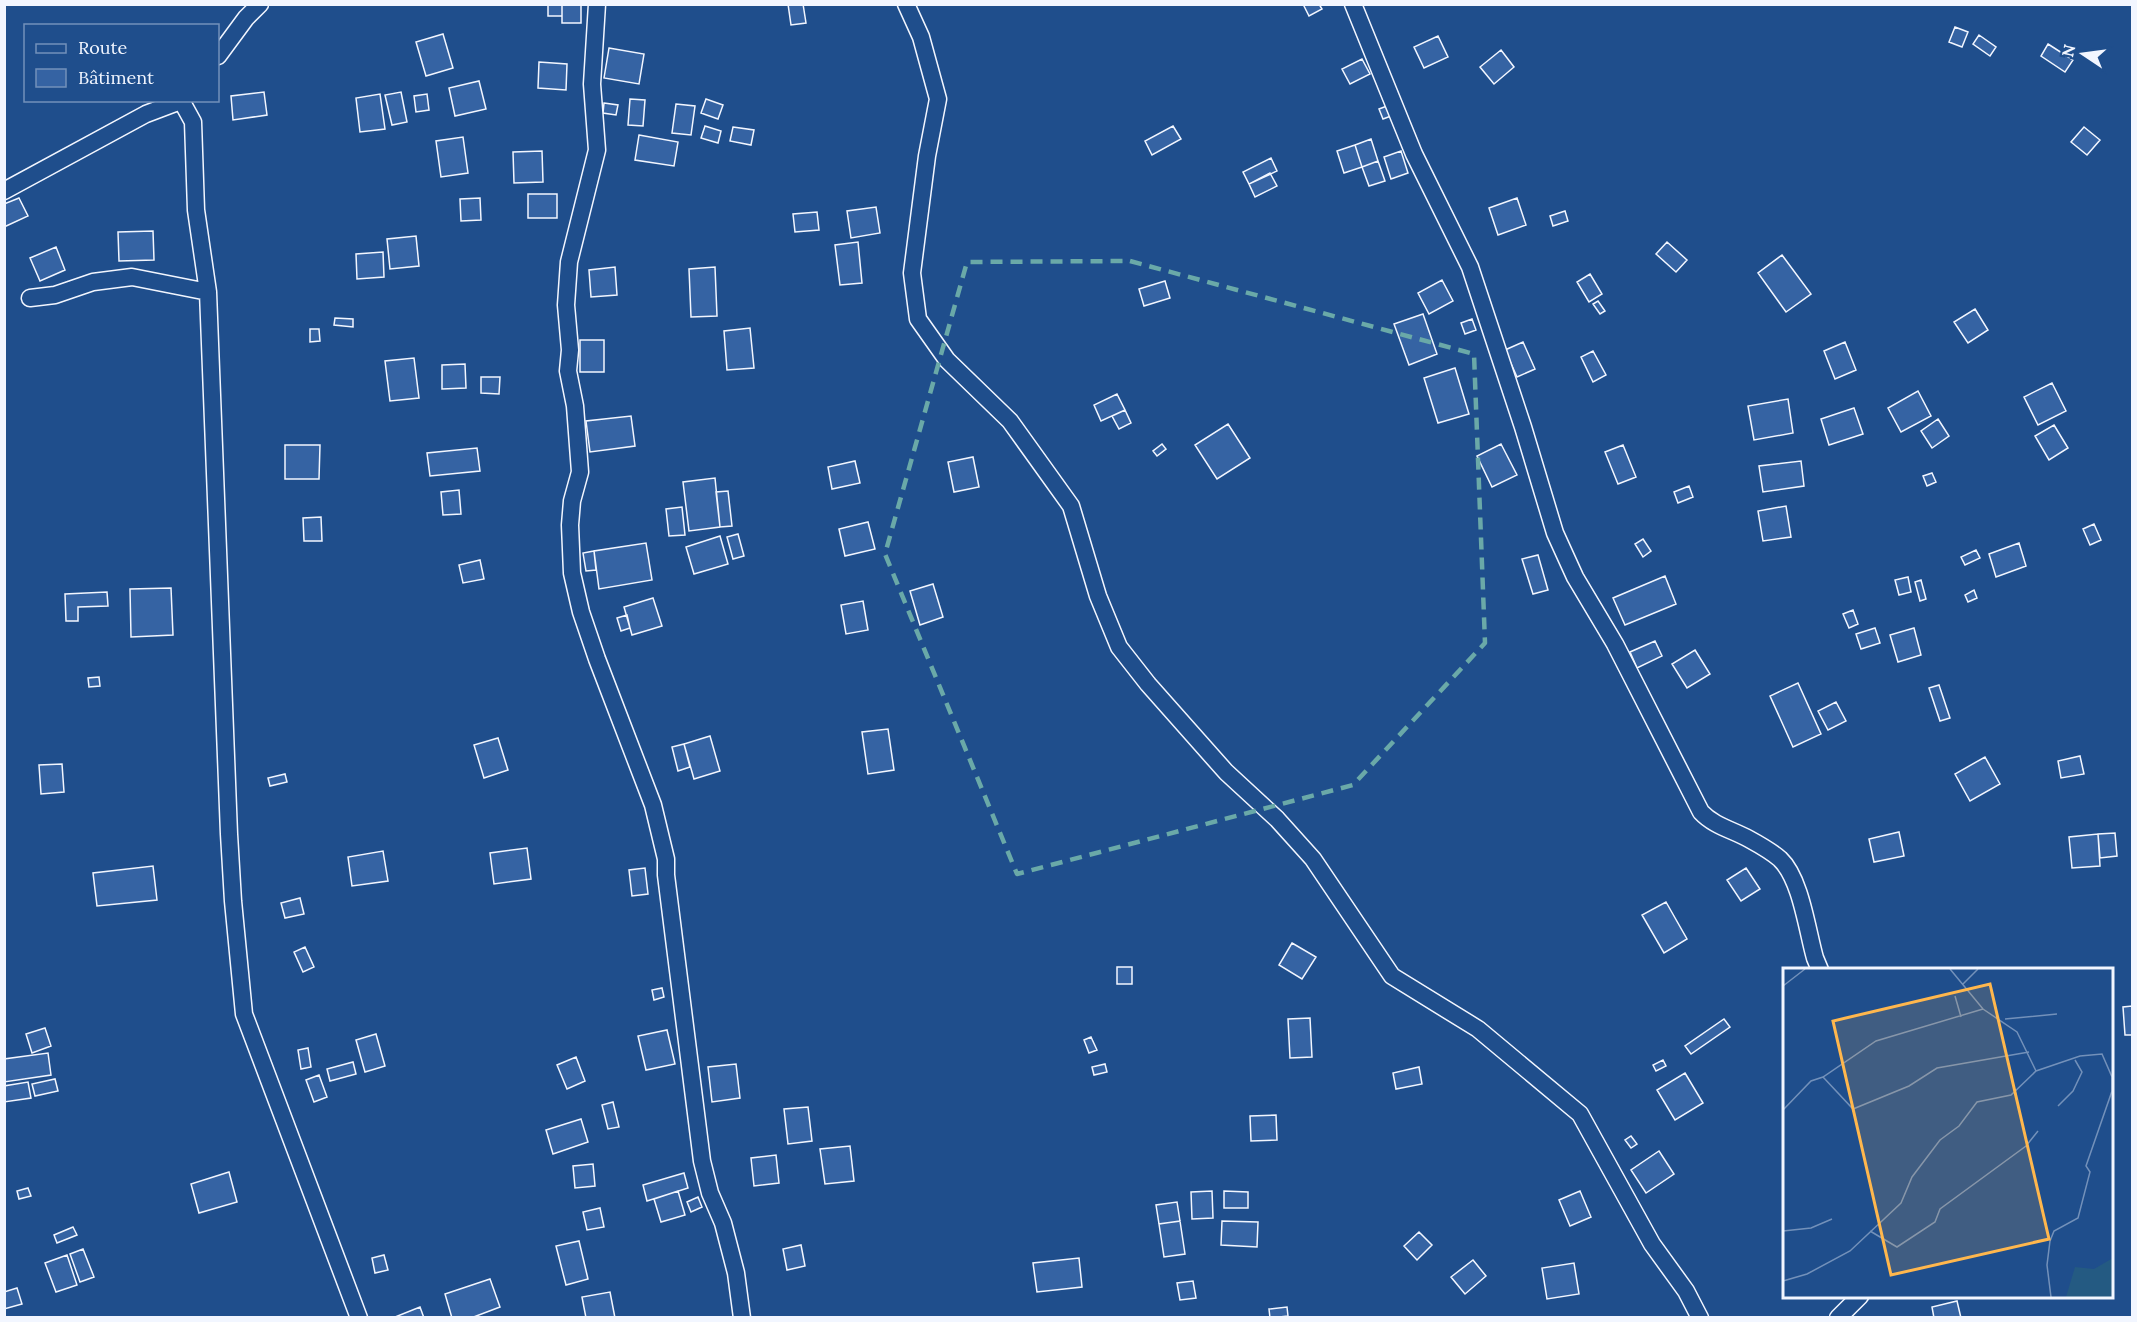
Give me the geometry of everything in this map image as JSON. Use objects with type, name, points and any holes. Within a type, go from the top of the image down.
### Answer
[{"type":"street","points":[[219,55],[246,18],[260,4]]},
{"type":"street","points":[[597,4],[592,84],[597,150],[569,262],[566,305],[570,350],[568,371],[575,406],[580,472],[572,501],[570,525],[572,573],[588,631],[653,805],[662,841],[702,1161],[710,1194],[723,1223],[736,1274],[742,1317]]},
{"type":"street","points":[[906,4],[921,37],[938,99],[927,156],[912,273],[918,319],[947,360],[1010,421],[1071,506],[1098,596],[1119,647],[1148,684],[1226,772],[1277,819],[1313,859],[1392,976],[1478,1029],[1580,1114],[1652,1244],[1686,1291],[1700,1317]]},
{"type":"street","points":[[1353,4],[1414,154],[1470,267],[1555,533],[1575,577],[1615,644],[1701,812],[1709,821],[1746,837],[1766,849],[1781,860],[1793,876],[1820,968]]},
{"type":"street","points":[[4,191],[146,114],[180,102]]},
{"type":"street","points":[[183,102],[193,122],[196,210],[208,292],[230,845],[244,1014],[359,1317]]},
{"type":"street","points":[[30,298],[55,295],[93,282],[132,278],[208,292]]},
{"type":"street","points":[[1838,1317],[1858,1298]]},
{"type":"highlighted area","points":[[1130,261],[1474,354],[1485,643],[1353,785],[1017,874],[885,554],[967,262]]},
{"type":"building","points":[[548,4],[562,4],[562,16],[548,16]]},
{"type":"building","points":[[562,4],[581,4],[581,23],[562,23]]},
{"type":"building","points":[[788,4],[803,4],[806,23],[791,25]]},
{"type":"building","points":[[1303,4],[1319,4],[1322,9],[1309,16]]},
{"type":"building","points":[[1955,27],[1968,32],[1962,47],[1949,42]]},
{"type":"building","points":[[443,34],[453,68],[426,76],[416,42]]},
{"type":"building","points":[[1979,35],[1996,47],[1990,56],[1973,44]]},
{"type":"building","points":[[1438,36],[1448,57],[1424,68],[1414,47]]},
{"type":"building","points":[[2048,44],[2073,60],[2065,72],[2041,56]]},
{"type":"building","points":[[609,48],[644,54],[639,84],[604,78]]},
{"type":"building","points":[[1501,50],[1514,67],[1494,84],[1480,67]]},
{"type":"building","points":[[1362,59],[1370,74],[1350,84],[1342,69]]},
{"type":"building","points":[[539,62],[567,64],[566,90],[538,88]]},
{"type":"building","points":[[479,81],[486,109],[455,116],[449,88]]},
{"type":"building","points":[[264,92],[267,115],[233,120],[231,96]]},
{"type":"building","points":[[401,92],[407,122],[392,125],[385,95]]},
{"type":"building","points":[[380,94],[385,129],[360,132],[356,98]]},
{"type":"building","points":[[427,94],[429,110],[416,112],[414,96]]},
{"type":"building","points":[[630,99],[645,100],[643,126],[628,125]]},
{"type":"building","points":[[706,99],[723,105],[718,119],[701,113]]},
{"type":"building","points":[[604,103],[618,105],[616,115],[603,113]]},
{"type":"building","points":[[676,104],[695,106],[691,135],[672,133]]},
{"type":"building","points":[[1387,106],[1391,116],[1383,119],[1379,109]]},
{"type":"building","points":[[705,126],[721,131],[718,143],[701,138]]},
{"type":"building","points":[[1173,126],[1181,139],[1152,155],[1145,141]]},
{"type":"building","points":[[733,127],[754,130],[751,145],[730,141]]},
{"type":"building","points":[[2084,127],[2100,140],[2087,155],[2071,142]]},
{"type":"building","points":[[639,135],[678,142],[674,166],[635,160]]},
{"type":"building","points":[[463,137],[468,173],[441,177],[436,141]]},
{"type":"building","points":[[1371,139],[1378,161],[1362,167],[1355,145]]},
{"type":"building","points":[[1355,145],[1362,167],[1344,173],[1337,151]]},
{"type":"building","points":[[542,151],[543,182],[514,183],[513,152]]},
{"type":"building","points":[[1401,151],[1408,173],[1391,179],[1384,157]]},
{"type":"building","points":[[1271,158],[1277,171],[1249,184],[1243,172]]},
{"type":"building","points":[[1378,161],[1385,181],[1369,186],[1362,167]]},
{"type":"building","points":[[1270,173],[1277,186],[1255,197],[1249,184]]},
{"type":"building","points":[[528,194],[557,194],[557,218],[528,218]]},
{"type":"building","points":[[19,198],[28,216],[4,227],[4,204]]},
{"type":"building","points":[[480,198],[481,220],[461,221],[460,199]]},
{"type":"building","points":[[1517,198],[1526,225],[1498,235],[1489,208]]},
{"type":"building","points":[[876,207],[880,233],[851,238],[847,211]]},
{"type":"building","points":[[1565,211],[1568,221],[1553,226],[1550,216]]},
{"type":"building","points":[[817,212],[819,230],[795,232],[793,214]]},
{"type":"building","points":[[153,231],[154,260],[119,261],[118,232]]},
{"type":"building","points":[[416,236],[419,266],[390,269],[387,239]]},
{"type":"building","points":[[858,242],[862,283],[840,285],[835,245]]},
{"type":"building","points":[[1667,242],[1687,260],[1676,272],[1656,254]]},
{"type":"building","points":[[56,247],[65,270],[40,281],[30,258]]},
{"type":"building","points":[[383,252],[384,277],[357,279],[356,254]]},
{"type":"building","points":[[1782,255],[1811,294],[1786,312],[1758,273]]},
{"type":"building","points":[[615,267],[617,295],[591,297],[589,270]]},
{"type":"building","points":[[715,267],[717,316],[691,317],[689,269]]},
{"type":"building","points":[[1590,274],[1602,294],[1589,302],[1577,282]]},
{"type":"building","points":[[1442,280],[1453,301],[1429,314],[1418,293]]},
{"type":"building","points":[[1165,281],[1170,298],[1144,306],[1139,289]]},
{"type":"building","points":[[1598,301],[1605,311],[1600,314],[1593,304]]},
{"type":"building","points":[[1975,309],[1988,330],[1968,343],[1954,322]]},
{"type":"building","points":[[1423,314],[1437,354],[1409,365],[1394,324]]},
{"type":"building","points":[[335,318],[353,319],[353,327],[334,325]]},
{"type":"building","points":[[1472,319],[1476,330],[1465,334],[1461,323]]},
{"type":"building","points":[[750,328],[754,368],[727,370],[724,331]]},
{"type":"building","points":[[310,329],[319,329],[320,341],[310,342]]},
{"type":"building","points":[[580,340],[604,340],[604,372],[580,372]]},
{"type":"building","points":[[1523,342],[1535,369],[1517,377],[1505,350]]},
{"type":"building","points":[[1845,342],[1856,370],[1835,379],[1824,351]]},
{"type":"building","points":[[1593,351],[1606,375],[1593,382],[1581,357]]},
{"type":"building","points":[[414,358],[419,398],[390,401],[385,361]]},
{"type":"building","points":[[465,364],[466,388],[442,389],[442,365]]},
{"type":"building","points":[[1455,368],[1469,414],[1438,423],[1424,378]]},
{"type":"building","points":[[481,377],[500,377],[499,394],[481,393]]},
{"type":"building","points":[[2052,383],[2066,411],[2038,425],[2024,397]]},
{"type":"building","points":[[1918,391],[1931,416],[1901,432],[1888,408]]},
{"type":"building","points":[[1117,394],[1125,410],[1101,421],[1094,405]]},
{"type":"building","points":[[1788,399],[1793,433],[1754,440],[1748,406]]},
{"type":"building","points":[[1854,408],[1863,434],[1829,445],[1821,419]]},
{"type":"building","points":[[1125,410],[1131,423],[1119,429],[1112,416]]},
{"type":"building","points":[[631,416],[635,446],[590,452],[586,421]]},
{"type":"building","points":[[1938,419],[1949,436],[1932,448],[1921,431]]},
{"type":"building","points":[[1228,424],[1250,458],[1217,479],[1195,445]]},
{"type":"building","points":[[2054,425],[2068,448],[2049,460],[2035,436]]},
{"type":"building","points":[[1162,444],[1166,449],[1157,456],[1153,451]]},
{"type":"building","points":[[1501,444],[1517,475],[1492,487],[1477,456]]},
{"type":"building","points":[[285,445],[320,445],[319,479],[285,479]]},
{"type":"building","points":[[1623,445],[1636,477],[1618,484],[1605,452]]},
{"type":"building","points":[[477,448],[480,471],[430,476],[427,453]]},
{"type":"building","points":[[973,457],[979,487],[954,492],[948,462]]},
{"type":"building","points":[[855,461],[860,483],[832,489],[828,467]]},
{"type":"building","points":[[1801,461],[1804,486],[1763,492],[1759,466]]},
{"type":"building","points":[[1932,473],[1936,482],[1927,486],[1923,476]]},
{"type":"building","points":[[715,478],[720,527],[689,531],[683,482]]},
{"type":"building","points":[[1689,486],[1693,497],[1678,503],[1674,492]]},
{"type":"building","points":[[459,490],[461,514],[443,515],[441,492]]},
{"type":"building","points":[[728,491],[732,526],[720,527],[716,492]]},
{"type":"building","points":[[1786,506],[1791,537],[1763,541],[1758,511]]},
{"type":"building","points":[[682,507],[685,535],[669,536],[666,509]]},
{"type":"building","points":[[321,517],[322,541],[304,541],[303,518]]},
{"type":"building","points":[[868,522],[875,549],[845,556],[839,529]]},
{"type":"building","points":[[2094,524],[2101,540],[2090,545],[2083,529]]},
{"type":"building","points":[[738,534],[744,556],[733,559],[727,537]]},
{"type":"building","points":[[720,536],[728,564],[694,574],[686,547]]},
{"type":"building","points":[[1643,539],[1651,551],[1643,557],[1635,544]]},
{"type":"building","points":[[646,543],[652,580],[599,589],[594,551]]},
{"type":"building","points":[[2019,543],[2026,566],[1996,577],[1989,554]]},
{"type":"building","points":[[1976,550],[1980,558],[1965,565],[1961,557]]},
{"type":"building","points":[[594,551],[596,570],[586,571],[583,553]]},
{"type":"building","points":[[1538,555],[1548,590],[1533,594],[1522,559]]},
{"type":"building","points":[[480,560],[484,579],[463,583],[459,565]]},
{"type":"building","points":[[1665,576],[1676,604],[1625,625],[1613,598]]},
{"type":"building","points":[[1908,577],[1911,592],[1899,595],[1895,580]]},
{"type":"building","points":[[1921,580],[1926,599],[1920,601],[1915,582]]},
{"type":"building","points":[[933,584],[943,617],[920,625],[910,591]]},
{"type":"building","points":[[171,588],[173,635],[131,637],[130,589]]},
{"type":"building","points":[[1974,590],[1977,598],[1968,602],[1965,595]]},
{"type":"building","points":[[107,592],[108,606],[78,607],[78,621],[66,621],[65,594]]},
{"type":"building","points":[[653,598],[662,626],[632,635],[624,607]]},
{"type":"building","points":[[863,601],[868,630],[846,634],[841,605]]},
{"type":"building","points":[[1853,610],[1858,624],[1849,628],[1843,614]]},
{"type":"building","points":[[627,615],[630,628],[621,631],[617,618]]},
{"type":"building","points":[[1875,628],[1880,643],[1861,649],[1856,634]]},
{"type":"building","points":[[1914,628],[1921,655],[1898,662],[1890,635]]},
{"type":"building","points":[[1655,641],[1662,656],[1637,668],[1630,652]]},
{"type":"building","points":[[1695,650],[1710,674],[1687,688],[1672,664]]},
{"type":"building","points":[[99,677],[100,686],[89,687],[88,678]]},
{"type":"building","points":[[1798,683],[1821,734],[1793,747],[1770,696]]},
{"type":"building","points":[[1939,685],[1950,718],[1940,721],[1929,688]]},
{"type":"building","points":[[1836,702],[1846,721],[1828,730],[1818,711]]},
{"type":"building","points":[[888,729],[894,770],[868,774],[862,732]]},
{"type":"building","points":[[710,736],[720,771],[694,779],[684,744]]},
{"type":"building","points":[[498,738],[508,770],[484,778],[474,745]]},
{"type":"building","points":[[684,744],[690,767],[678,771],[672,747]]},
{"type":"building","points":[[2080,756],[2084,774],[2061,778],[2058,761]]},
{"type":"building","points":[[1985,757],[2000,784],[1970,801],[1955,774]]},
{"type":"building","points":[[62,764],[64,792],[41,794],[39,765]]},
{"type":"building","points":[[285,774],[287,782],[270,786],[268,778]]},
{"type":"building","points":[[1899,832],[1904,856],[1874,862],[1869,839]]},
{"type":"building","points":[[2115,833],[2117,856],[2100,858],[2098,834]]},
{"type":"building","points":[[2098,834],[2100,866],[2072,868],[2069,837]]},
{"type":"building","points":[[527,848],[531,879],[494,884],[490,853]]},
{"type":"building","points":[[383,851],[388,881],[352,886],[348,857]]},
{"type":"building","points":[[153,866],[157,900],[97,906],[93,873]]},
{"type":"building","points":[[645,868],[648,894],[632,896],[629,870]]},
{"type":"building","points":[[1746,868],[1760,889],[1741,901],[1727,880]]},
{"type":"building","points":[[300,898],[304,914],[285,918],[281,903]]},
{"type":"building","points":[[1666,902],[1687,939],[1664,953],[1642,915]]},
{"type":"building","points":[[1292,943],[1316,957],[1302,979],[1279,965]]},
{"type":"building","points":[[305,947],[314,967],[303,972],[294,952]]},
{"type":"building","points":[[1117,967],[1132,967],[1132,984],[1117,984]]},
{"type":"building","points":[[662,988],[664,997],[654,1000],[652,990]]},
{"type":"building","points":[[2132,1006],[2132,1035],[2125,1035],[2123,1007]]},
{"type":"building","points":[[1310,1018],[1312,1057],[1290,1058],[1288,1019]]},
{"type":"building","points":[[1724,1019],[1730,1027],[1691,1054],[1685,1046]]},
{"type":"building","points":[[45,1028],[51,1046],[32,1053],[26,1034]]},
{"type":"building","points":[[667,1030],[675,1064],[646,1070],[638,1036]]},
{"type":"building","points":[[376,1034],[385,1066],[365,1072],[356,1040]]},
{"type":"building","points":[[1091,1037],[1097,1050],[1089,1053],[1084,1040]]},
{"type":"building","points":[[308,1048],[311,1067],[301,1069],[298,1050]]},
{"type":"building","points":[[48,1053],[51,1075],[4,1082],[4,1059]]},
{"type":"building","points":[[576,1057],[585,1081],[567,1089],[557,1065]]},
{"type":"building","points":[[1663,1060],[1666,1066],[1656,1071],[1653,1065]]},
{"type":"building","points":[[353,1062],[356,1074],[330,1081],[327,1069]]},
{"type":"building","points":[[736,1064],[740,1098],[712,1102],[708,1067]]},
{"type":"building","points":[[1105,1064],[1107,1072],[1094,1075],[1092,1067]]},
{"type":"building","points":[[1419,1067],[1422,1084],[1396,1089],[1393,1073]]},
{"type":"building","points":[[1685,1073],[1703,1103],[1675,1120],[1657,1090]]},
{"type":"building","points":[[319,1075],[327,1097],[314,1102],[306,1080]]},
{"type":"building","points":[[55,1079],[58,1091],[35,1096],[32,1084]]},
{"type":"building","points":[[28,1082],[31,1098],[4,1102],[4,1086]]},
{"type":"building","points":[[613,1102],[619,1127],[608,1129],[602,1105]]},
{"type":"building","points":[[808,1107],[812,1141],[788,1144],[784,1109]]},
{"type":"building","points":[[1276,1115],[1277,1140],[1251,1141],[1250,1116]]},
{"type":"building","points":[[581,1119],[588,1142],[553,1154],[546,1130]]},
{"type":"building","points":[[1631,1136],[1637,1144],[1631,1148],[1625,1140]]},
{"type":"building","points":[[850,1146],[854,1181],[825,1184],[820,1149]]},
{"type":"building","points":[[1659,1151],[1674,1174],[1646,1193],[1631,1170]]},
{"type":"building","points":[[776,1155],[779,1183],[754,1186],[751,1158]]},
{"type":"building","points":[[593,1164],[595,1186],[575,1188],[573,1166]]},
{"type":"building","points":[[229,1172],[237,1202],[199,1213],[191,1184]]},
{"type":"building","points":[[684,1173],[688,1188],[647,1201],[643,1185]]},
{"type":"building","points":[[28,1188],[31,1196],[19,1199],[17,1191]]},
{"type":"building","points":[[678,1191],[685,1215],[661,1222],[654,1199]]},
{"type":"building","points":[[1212,1191],[1213,1218],[1192,1219],[1191,1192]]},
{"type":"building","points":[[1224,1191],[1248,1192],[1248,1208],[1224,1208]]},
{"type":"building","points":[[1580,1191],[1591,1217],[1570,1226],[1559,1200]]},
{"type":"building","points":[[698,1197],[702,1207],[691,1212],[687,1202]]},
{"type":"building","points":[[1177,1202],[1180,1221],[1159,1224],[1156,1205]]},
{"type":"building","points":[[600,1208],[604,1227],[587,1230],[583,1212]]},
{"type":"building","points":[[1180,1221],[1185,1254],[1164,1257],[1159,1224]]},
{"type":"building","points":[[1222,1221],[1258,1222],[1257,1247],[1221,1245]]},
{"type":"building","points":[[73,1227],[77,1235],[57,1243],[54,1235]]},
{"type":"building","points":[[1419,1232],[1432,1245],[1417,1260],[1404,1246]]},
{"type":"building","points":[[579,1241],[588,1279],[566,1285],[556,1246]]},
{"type":"building","points":[[801,1245],[805,1266],[787,1270],[783,1249]]},
{"type":"building","points":[[83,1249],[94,1277],[80,1282],[70,1254]]},
{"type":"building","points":[[67,1255],[77,1285],[56,1292],[45,1263]]},
{"type":"building","points":[[384,1255],[388,1270],[375,1273],[372,1258]]},
{"type":"building","points":[[1079,1258],[1082,1287],[1037,1292],[1033,1263]]},
{"type":"building","points":[[1473,1260],[1486,1276],[1465,1294],[1451,1277]]},
{"type":"building","points":[[1574,1263],[1579,1294],[1547,1299],[1542,1268]]},
{"type":"building","points":[[490,1279],[500,1307],[471,1318],[452,1318],[445,1294]]},
{"type":"building","points":[[1193,1281],[1196,1298],[1180,1300],[1177,1283]]},
{"type":"building","points":[[17,1288],[22,1304],[4,1309],[4,1292]]},
{"type":"building","points":[[610,1292],[615,1318],[586,1318],[582,1297]]},
{"type":"building","points":[[1957,1301],[1961,1318],[1934,1318],[1932,1307]]},
{"type":"building","points":[[420,1307],[424,1318],[395,1318],[395,1317]]},
{"type":"building","points":[[1287,1307],[1288,1316],[1270,1318],[1269,1309]]}]
